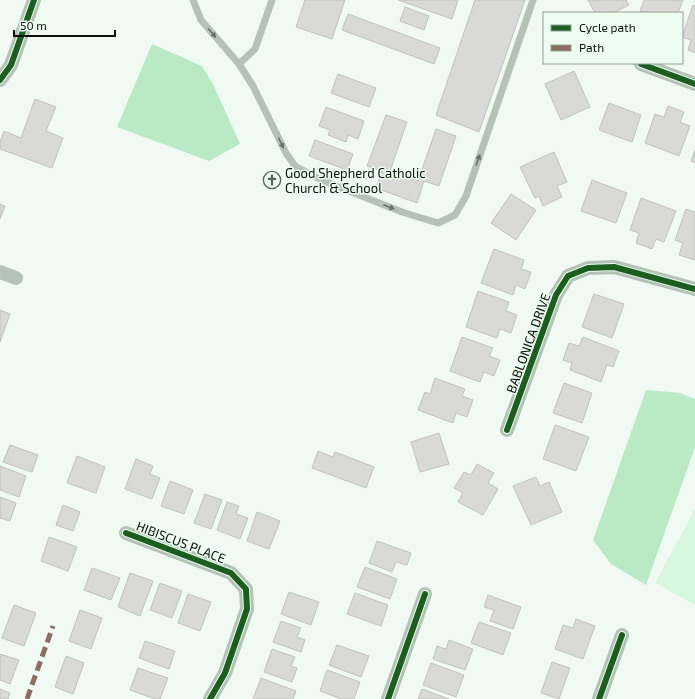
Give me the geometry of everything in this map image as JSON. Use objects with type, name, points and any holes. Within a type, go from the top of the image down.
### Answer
[{"type":"street","points":[[0,80],[11,65],[34,0]]},
{"type":"street","points":[[641,64],[695,84]]},
{"type":"street","name":"BABLONICA DRIVE","points":[[507,430],[556,295],[568,276],[588,268],[614,267],[695,289]]},
{"type":"street","points":[[0,272],[16,278]]},
{"type":"street","name":"HIBISCUS PLACE","points":[[126,533],[232,573],[246,589],[247,609],[225,673],[210,699]]},
{"type":"street","points":[[388,699],[425,594]]},
{"type":"street","points":[[599,699],[622,635]]},
{"type":"lane","points":[[193,0],[201,20],[239,64],[253,86],[286,153],[295,166],[321,180],[402,212],[438,223],[455,215],[466,196],[533,0]]},
{"type":"lane","points":[[239,64],[255,49],[272,0]]},
{"type":"shaded area","points":[[152,44],[202,66],[213,84],[240,144],[209,161],[117,127]]},
{"type":"shaded area","points":[[646,390],[680,393],[695,399],[695,447],[646,585],[611,564],[593,540]]},
{"type":"shaded area","points":[[695,509],[695,605],[655,583]]},
{"type":"building","points":[[305,0],[345,0],[332,39],[296,27]]},
{"type":"building","points":[[398,0],[458,0],[452,19]]},
{"type":"building","points":[[475,0],[525,0],[479,132],[436,115]]},
{"type":"building","points":[[588,0],[626,0],[629,5],[615,12],[594,12]]},
{"type":"building","points":[[644,0],[683,0],[678,12],[640,11]]},
{"type":"building","points":[[693,5],[695,6],[695,53],[688,50],[691,40],[683,37]]},
{"type":"building","points":[[405,7],[429,16],[424,30],[400,21]]},
{"type":"building","points":[[348,14],[440,48],[434,64],[342,30]]},
{"type":"building","points":[[574,71],[590,107],[561,120],[545,84]]},
{"type":"building","points":[[338,74],[376,88],[369,107],[331,93]]},
{"type":"building","points":[[35,99],[56,107],[46,131],[63,138],[52,168],[0,149],[0,142],[4,131],[21,138]]},
{"type":"building","points":[[609,103],[641,115],[632,142],[599,130]]},
{"type":"building","points":[[668,106],[684,112],[680,122],[690,126],[679,156],[645,143],[655,114],[664,117]]},
{"type":"building","points":[[326,107],[364,121],[358,139],[348,135],[346,142],[328,135],[330,130],[319,126]]},
{"type":"building","points":[[386,115],[407,122],[390,171],[418,181],[436,129],[456,136],[439,186],[424,181],[417,203],[376,188],[382,171],[367,166]]},
{"type":"building","points":[[315,140],[353,154],[347,170],[309,156]]},
{"type":"building","points":[[695,150],[695,163],[691,161]]},
{"type":"building","points":[[554,152],[567,182],[557,186],[562,197],[543,206],[539,196],[535,198],[520,167]]},
{"type":"building","points":[[592,180],[627,193],[616,223],[581,211]]},
{"type":"building","points":[[511,194],[536,210],[516,240],[491,223]]},
{"type":"building","points":[[641,198],[676,211],[664,242],[656,239],[652,249],[636,243],[639,233],[630,230]]},
{"type":"building","points":[[0,204],[5,206],[0,219]]},
{"type":"building","points":[[686,209],[695,212],[695,260],[679,255],[683,243],[675,240]]},
{"type":"building","points":[[494,249],[524,260],[521,269],[531,272],[525,289],[516,285],[513,295],[481,283]]},
{"type":"building","points":[[478,291],[509,302],[506,311],[517,315],[511,333],[500,329],[497,338],[466,327]]},
{"type":"building","points":[[594,294],[624,304],[612,338],[582,327]]},
{"type":"building","points":[[0,310],[10,314],[0,342]]},
{"type":"building","points":[[462,337],[493,348],[489,356],[500,360],[494,376],[484,372],[480,382],[450,371]]},
{"type":"building","points":[[583,337],[619,351],[613,367],[607,365],[601,382],[570,370],[572,363],[563,360],[569,343],[579,346]]},
{"type":"building","points":[[435,378],[465,389],[462,396],[473,400],[467,417],[456,413],[453,423],[418,410],[425,392],[430,394]]},
{"type":"building","points":[[564,383],[592,393],[582,423],[553,413]]},
{"type":"building","points":[[555,425],[589,437],[576,471],[543,459]]},
{"type":"building","points":[[439,433],[449,464],[420,472],[411,442]]},
{"type":"building","points":[[10,445],[38,455],[32,472],[3,462]]},
{"type":"building","points":[[318,451],[333,457],[335,452],[374,467],[366,488],[312,468]]},
{"type":"building","points":[[77,456],[105,467],[96,493],[67,483]]},
{"type":"building","points":[[136,459],[153,466],[150,474],[160,478],[152,499],[125,489]]},
{"type":"building","points":[[477,464],[494,473],[488,483],[498,489],[483,515],[458,502],[463,493],[454,488],[464,472],[471,475]]},
{"type":"building","points":[[0,466],[26,476],[19,497],[0,490]]},
{"type":"building","points":[[536,477],[540,486],[549,482],[562,512],[531,525],[513,486]]},
{"type":"building","points":[[170,481],[193,490],[184,514],[161,506]]},
{"type":"building","points":[[205,494],[222,500],[211,529],[194,523]]},
{"type":"building","points":[[0,497],[16,503],[10,521],[0,518]]},
{"type":"building","points":[[227,502],[239,506],[236,514],[248,518],[240,539],[217,530]]},
{"type":"building","points":[[63,505],[80,512],[73,531],[56,525]]},
{"type":"building","points":[[257,512],[280,521],[269,549],[247,541]]},
{"type":"building","points":[[49,537],[77,547],[68,571],[41,561]]},
{"type":"building","points":[[377,541],[411,553],[407,565],[396,562],[392,572],[369,563]]},
{"type":"building","points":[[365,567],[397,579],[390,599],[357,587]]},
{"type":"building","points":[[92,568],[120,578],[111,600],[84,590]]},
{"type":"building","points":[[130,573],[153,581],[140,616],[118,607]]},
{"type":"building","points":[[160,583],[182,591],[172,618],[150,610]]},
{"type":"building","points":[[289,592],[319,602],[311,625],[281,614]]},
{"type":"building","points":[[355,593],[388,605],[381,626],[347,614]]},
{"type":"building","points":[[188,594],[211,602],[200,631],[178,623]]},
{"type":"building","points":[[488,595],[521,607],[513,629],[490,621],[494,610],[484,607]]},
{"type":"building","points":[[14,605],[36,613],[24,646],[2,638]]},
{"type":"building","points":[[80,610],[102,618],[91,649],[69,641]]},
{"type":"building","points":[[576,619],[595,626],[583,659],[555,649],[563,625],[573,628]]},
{"type":"building","points":[[281,621],[301,628],[297,637],[305,640],[301,652],[273,642]]},
{"type":"building","points":[[479,622],[511,633],[503,655],[471,643]]},
{"type":"building","points":[[449,640],[473,649],[465,670],[433,659],[437,646],[446,649]]},
{"type":"building","points":[[145,641],[175,651],[169,669],[139,658]]},
{"type":"building","points":[[337,645],[369,656],[361,677],[329,665]]},
{"type":"building","points":[[272,649],[295,657],[291,666],[297,668],[292,682],[264,672]]},
{"type":"building","points":[[0,654],[19,660],[10,684],[0,680]]},
{"type":"building","points":[[66,656],[84,663],[73,694],[55,687]]},
{"type":"building","points":[[552,662],[570,668],[559,699],[541,693]]},
{"type":"building","points":[[431,663],[464,675],[456,697],[423,685]]},
{"type":"building","points":[[138,668],[168,678],[160,699],[155,699],[130,690]]},
{"type":"building","points":[[327,670],[360,682],[354,699],[341,699],[320,691]]},
{"type":"building","points":[[261,678],[296,691],[293,699],[253,699]]},
{"type":"building","points":[[0,689],[10,693],[8,699],[0,699]]},
{"type":"building","points":[[422,689],[449,699],[418,699]]},
{"type":"marked path","points":[[27,699],[53,626]]},
{"type":"cycle path","points":[[0,80],[11,65],[34,0]]},
{"type":"cycle path","points":[[641,64],[695,84]]},
{"type":"cycle path","points":[[507,430],[556,295],[568,276],[588,268],[614,267],[695,289]]},
{"type":"cycle path","points":[[126,533],[231,573],[246,589],[247,609],[225,673],[210,699]]},
{"type":"cycle path","points":[[388,699],[425,594]]},
{"type":"cycle path","points":[[599,699],[622,635]]},
{"type":"place","name":"Good Shepherd Catholic Church & School","points":[[272,180]]}]
